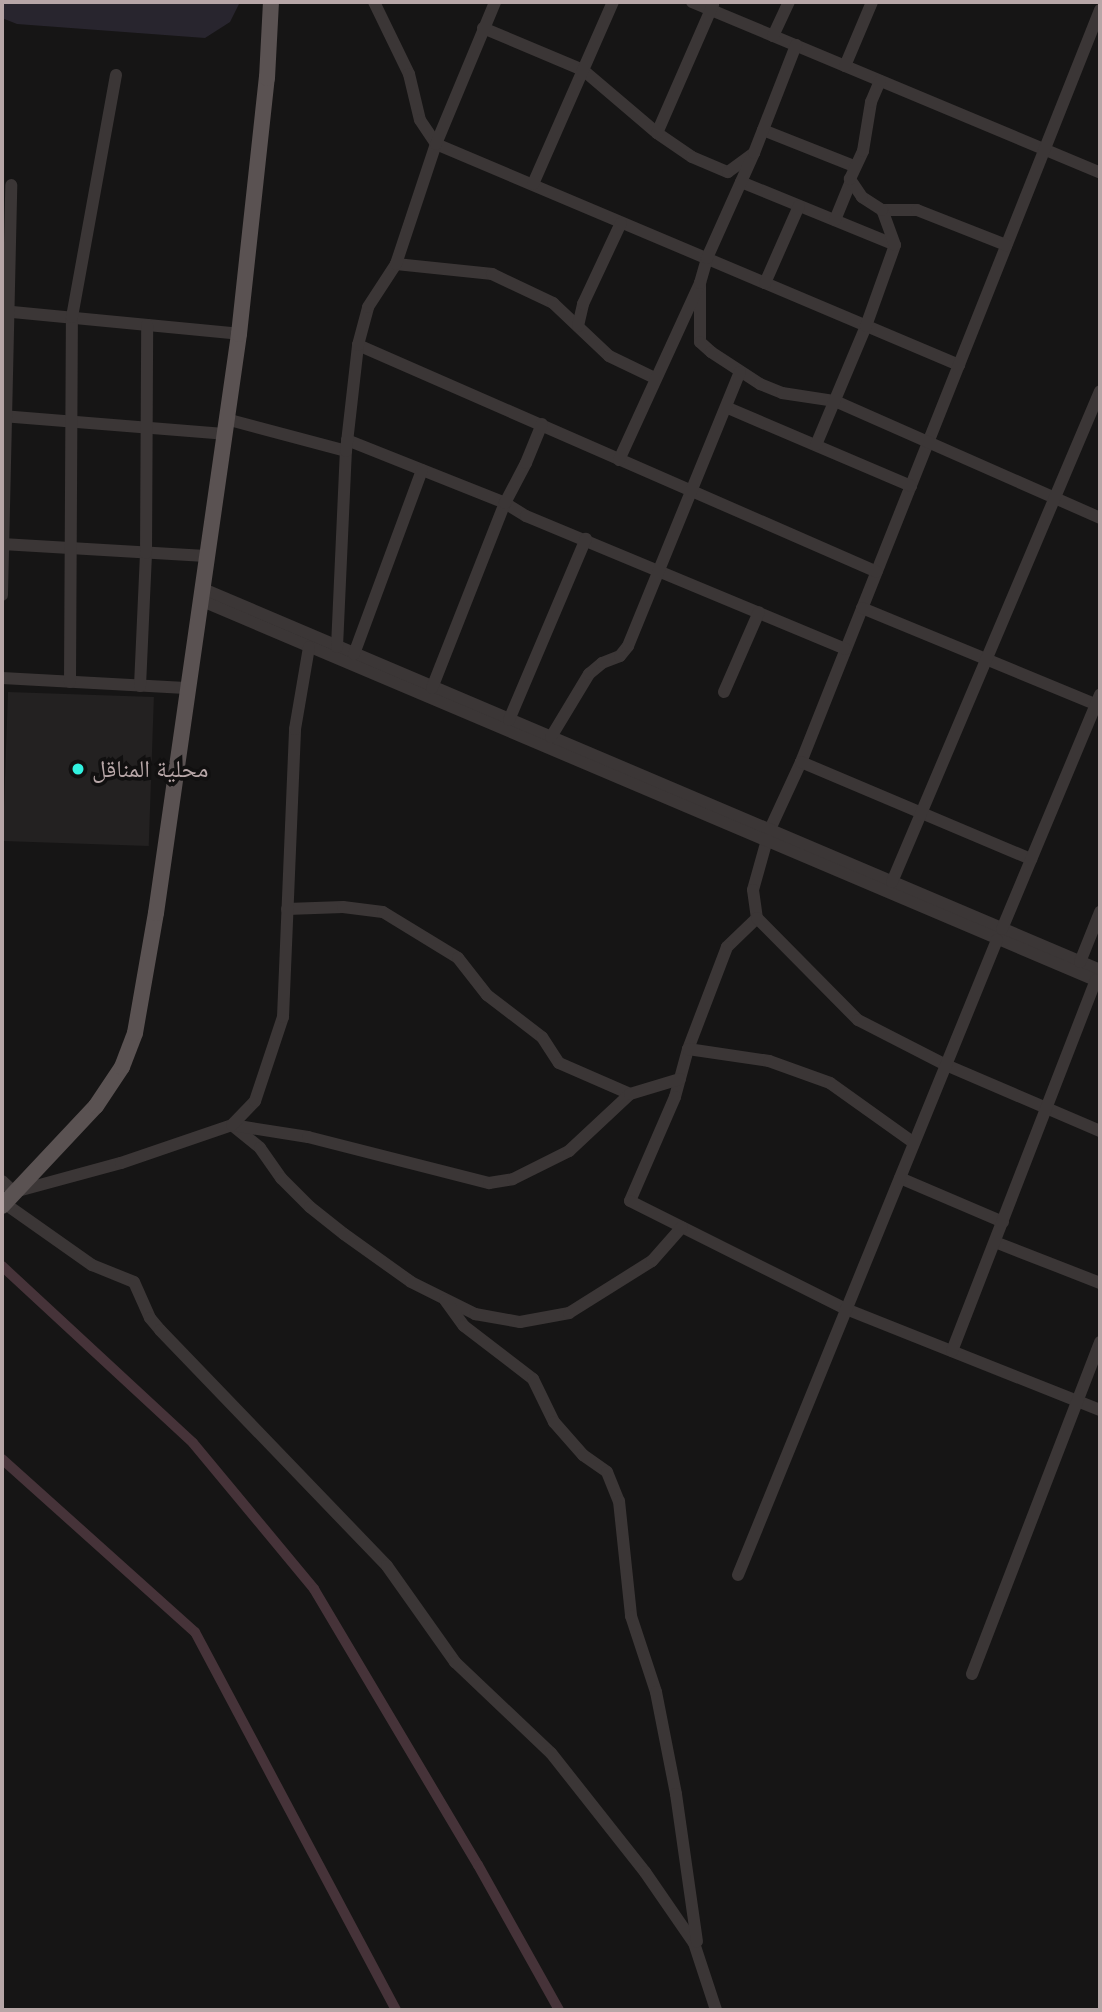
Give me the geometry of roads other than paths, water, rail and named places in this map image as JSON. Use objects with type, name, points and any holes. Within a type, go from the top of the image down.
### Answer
[{"type":"main road","points":[[6,1195],[96,1106],[122,1068],[135,1033],[156,913],[186,688],[239,334],[267,78],[271,2]]},
{"type":"street","points":[[374,2],[410,74],[420,120],[436,144],[959,365]]},
{"type":"street","points":[[337,647],[347,446],[358,345],[368,307],[396,264],[436,144],[495,2]]},
{"type":"street","points":[[533,184],[613,2]]},
{"type":"street","points":[[692,2],[712,6],[773,36],[1100,173]]},
{"type":"street","points":[[773,36],[789,2]]},
{"type":"street","points":[[845,66],[872,2]]},
{"type":"street","points":[[657,133],[712,6]]},
{"type":"street","points":[[1100,10],[801,762],[768,835],[753,890],[757,918],[858,1020],[946,1065],[1100,1131]]},
{"type":"street","points":[[483,28],[583,70],[657,133],[692,157],[728,172],[754,153]]},
{"type":"street","points":[[619,460],[700,283],[707,258],[754,153],[796,45]]},
{"type":"street","points":[[70,682],[72,317],[116,75]]},
{"type":"street","points":[[835,220],[863,151],[872,102],[880,80]]},
{"type":"street","points":[[763,130],[855,166]]},
{"type":"street","points":[[741,181],[895,245]]},
{"type":"street","points":[[851,181],[862,197],[882,210],[917,210],[1006,245]]},
{"type":"street","points":[[2,596],[5,311],[11,185]]},
{"type":"street","points":[[765,283],[799,205]]},
{"type":"street","points":[[816,445],[866,326],[895,245],[882,210]]},
{"type":"street","points":[[578,326],[583,304],[621,223]]},
{"type":"street","points":[[396,264],[492,274],[553,303],[609,356],[655,378]]},
{"type":"street","points":[[700,283],[700,342],[740,372],[782,393],[835,401],[1100,518]]},
{"type":"street","points":[[5,311],[239,334]]},
{"type":"street","points":[[140,686],[146,553],[146,325]]},
{"type":"street","points":[[358,345],[877,572]]},
{"type":"street","points":[[551,737],[589,674],[626,649],[690,490],[728,408],[740,372]]},
{"type":"street","points":[[892,882],[1100,391]]},
{"type":"street","points":[[728,408],[911,486]]},
{"type":"street","points":[[4,416],[147,426],[225,426],[347,446],[422,470],[505,503],[526,516],[845,649]]},
{"type":"street","points":[[432,688],[505,503],[542,424]]},
{"type":"street","points":[[354,654],[422,470]]},
{"type":"street","points":[[509,720],[586,539]]},
{"type":"street","points":[[3,544],[206,556]]},
{"type":"street","points":[[201,594],[337,647],[551,737],[768,835],[892,882],[1000,934],[1080,962],[1099,977]]},
{"type":"street","points":[[201,594],[309,647],[768,835],[1099,977]]},
{"type":"street","points":[[738,1575],[1031,859],[1099,702],[862,608]]},
{"type":"street","points":[[724,692],[759,612]]},
{"type":"street","points":[[6,1195],[121,1163],[232,1125],[255,1101],[283,1017],[295,729],[309,647]]},
{"type":"street","points":[[2,678],[186,688]]},
{"type":"street","points":[[801,762],[1031,859]]},
{"type":"street","points":[[288,909],[333,907],[383,912],[458,958],[487,995],[542,1037],[559,1063],[630,1094]]},
{"type":"street","points":[[1080,962],[1100,912]]},
{"type":"street","points":[[757,918],[727,947],[688,1049],[675,1097],[630,1201],[846,1310],[1100,1410]]},
{"type":"street","points":[[952,1351],[1099,977]]},
{"type":"street","points":[[688,1049],[769,1061],[830,1083],[914,1143]]},
{"type":"street","points":[[232,1125],[308,1137],[489,1183],[513,1179],[569,1151],[630,1094],[680,1079]]},
{"type":"street","points":[[232,1125],[260,1148],[281,1178],[310,1207],[375,1257],[445,1300],[475,1314],[520,1322],[569,1313],[652,1261],[682,1227]]},
{"type":"street","points":[[900,1178],[1003,1222]]},
{"type":"street","points":[[6,1195],[92,1265],[134,1282],[150,1318],[160,1330],[380,1559],[455,1662],[551,1753],[645,1872],[697,1950]]},
{"type":"street","points":[[995,1242],[1100,1283]]},
{"type":"street","points":[[445,1300],[464,1326],[533,1379],[554,1422],[583,1455],[607,1472],[619,1501],[631,1615],[656,1692],[676,1794],[697,1950],[716,2010]]},
{"type":"street","points":[[972,1674],[1100,1342]]},
{"type":"waterway","points":[[2,1266],[193,1443],[314,1589],[478,1865],[559,2010]]},
{"type":"waterway","points":[[2,1459],[195,1632],[396,2010]]},
{"type":"place","name":"محلية المناقل","points":[[78,769]]}]
